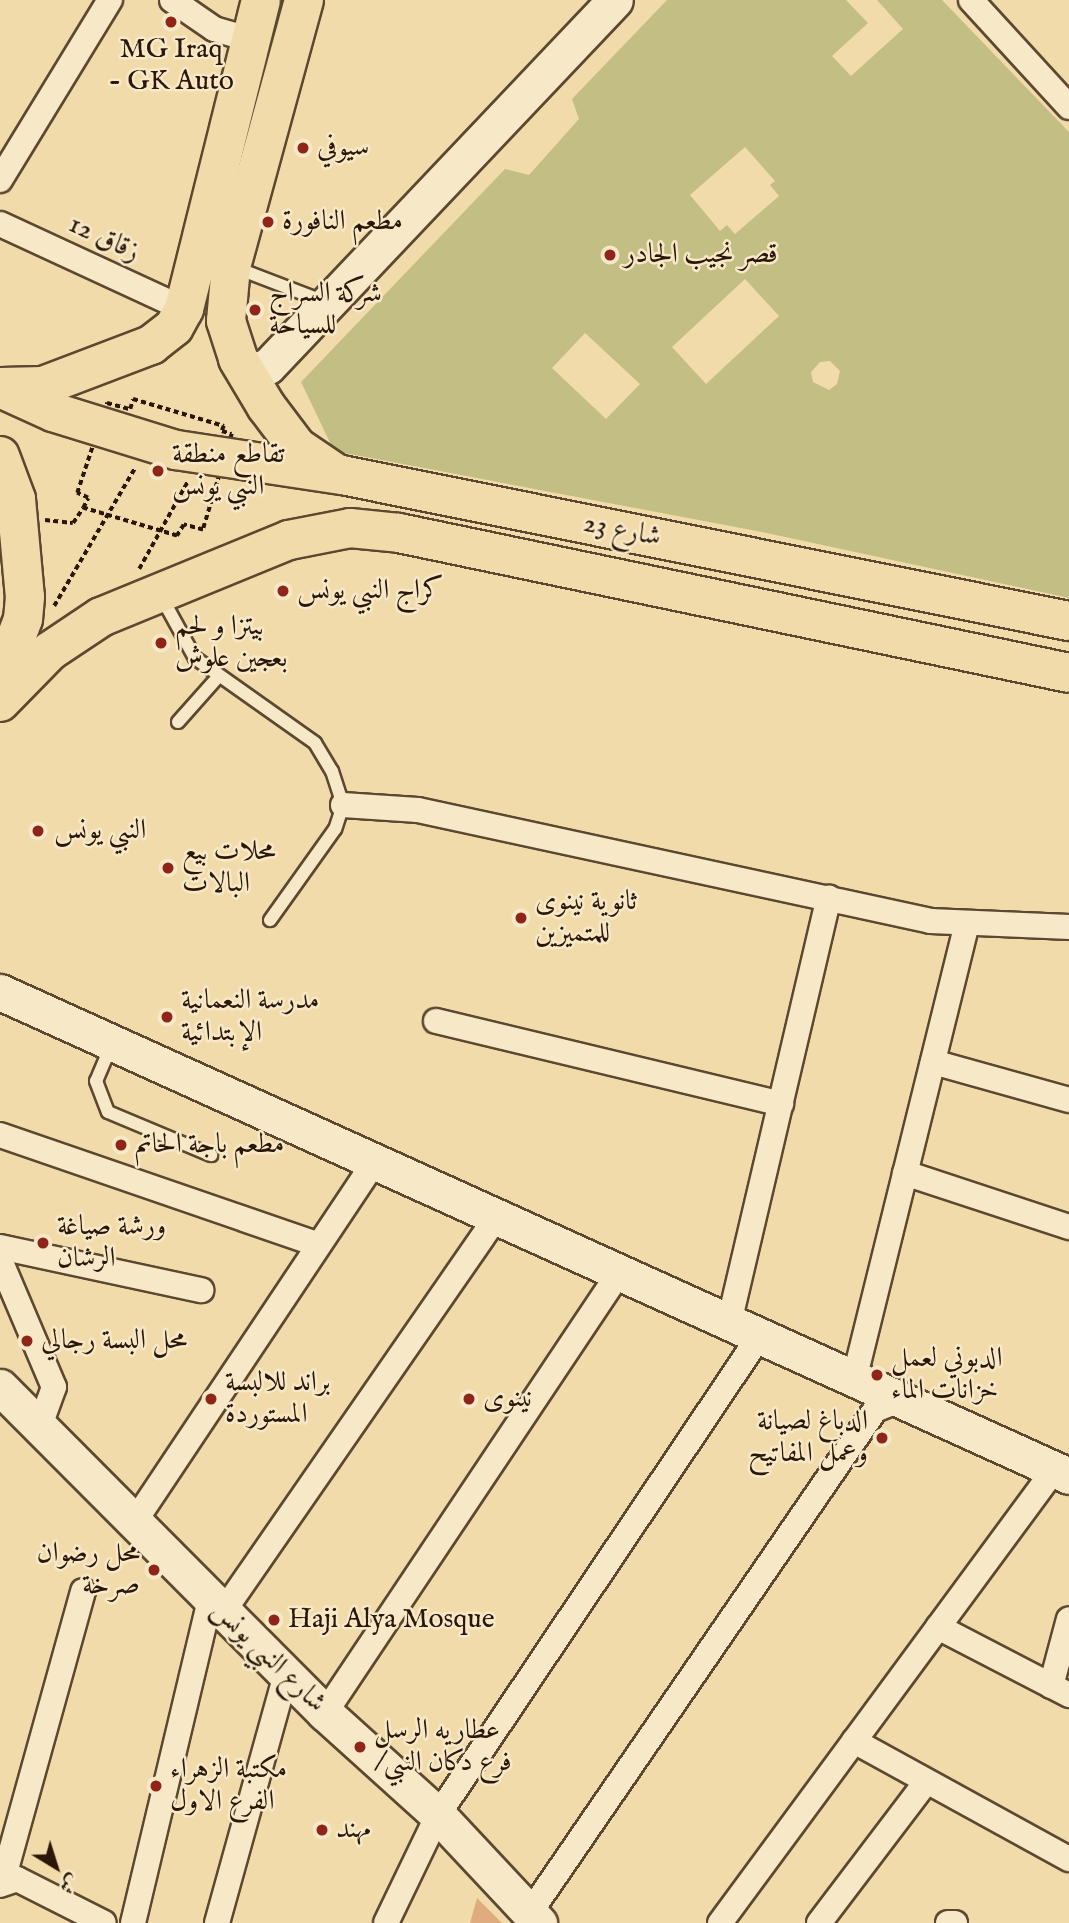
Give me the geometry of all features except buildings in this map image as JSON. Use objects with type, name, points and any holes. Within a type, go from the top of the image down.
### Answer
[{"type":"main road","points":[[0,387],[43,386],[151,345],[174,327],[184,309],[261,0]]},
{"type":"main road","points":[[304,0],[231,265],[226,321],[237,359],[297,447],[342,475]]},
{"type":"main road","name":"شارع 23","points":[[0,387],[100,428],[200,454],[342,475],[1061,618]]},
{"type":"main road","points":[[0,456],[19,517],[23,619],[0,681]]},
{"type":"main road","name":"شارع 23","points":[[0,702],[73,634],[147,583],[320,532],[399,533],[1022,664]]},
{"type":"main road","points":[[1022,664],[1069,673]]},
{"type":"main road","points":[[1022,664],[1069,679]]},
{"type":"street","points":[[0,180],[110,0]]},
{"type":"street","points":[[172,0],[214,29],[250,39]]},
{"type":"street","points":[[237,359],[248,370],[263,369],[615,0]]},
{"type":"street","points":[[971,0],[1069,107]]},
{"type":"street","name":"زقاق 12","points":[[0,224],[184,309]]},
{"type":"street","points":[[343,805],[418,810],[966,926],[1069,928]]},
{"type":"street","points":[[386,1923],[438,1815],[744,1330],[781,1104],[829,898]]},
{"type":"street","points":[[854,1380],[966,926]]},
{"type":"street","points":[[0,992],[111,1046],[376,1160],[496,1218],[1062,1473],[938,1627],[720,1923]]},
{"type":"street","points":[[436,1021],[781,1104]]},
{"type":"street","points":[[933,1062],[1069,1100]]},
{"type":"street","points":[[0,1135],[317,1244]]},
{"type":"street","points":[[133,1524],[317,1244],[376,1160]]},
{"type":"street","points":[[905,1173],[1069,1227]]},
{"type":"street","points":[[133,1923],[217,1606],[496,1218]]},
{"type":"street","points":[[0,1247],[201,1290]]},
{"type":"street","points":[[0,1260],[54,1387],[39,1428]]},
{"type":"street","points":[[325,1713],[619,1273]]},
{"type":"street","name":"شارع النبي يونس","points":[[0,1387],[133,1524],[325,1713],[438,1815],[534,1918]]},
{"type":"street","points":[[534,1918],[875,1410],[900,1400]]},
{"type":"street","points":[[83,1591],[2,1883],[17,1880],[104,1923]]},
{"type":"street","points":[[938,1627],[1060,1690],[1069,1619]]},
{"type":"street","points":[[217,1923],[286,1674]]},
{"type":"street","points":[[854,1741],[1069,1859]]},
{"type":"street","points":[[819,1923],[926,1782]]},
{"type":"street","points":[[948,1923],[955,1923]]},
{"type":"lane","points":[[231,265],[325,302]]},
{"type":"lane","points":[[147,583],[181,639],[218,677],[274,709],[315,743],[343,805],[335,829],[270,920]]},
{"type":"lane","points":[[178,722],[218,677]]},
{"type":"lane","points":[[111,1046],[96,1082],[108,1112],[211,1155]]},
{"type":"path","points":[[51,611],[126,484]]},
{"type":"path","points":[[147,583],[182,494]]},
{"type":"path","points":[[19,517],[73,523],[83,508]]},
{"type":"shaded area","points":[[667,0],[846,0],[868,23],[832,56],[851,76],[903,29],[877,0],[942,0],[1069,132],[1069,598],[762,532],[334,451],[301,382],[505,169],[529,175],[579,119],[572,99]],"holes":[[[745,147],[775,181],[770,185],[779,196],[735,234],[727,225],[720,231],[690,195]],[[745,279],[779,316],[706,384],[672,347]],[[585,333],[640,384],[606,419],[552,368]],[[830,361],[840,371],[837,384],[829,390],[813,382],[811,372],[820,362]]]},
{"type":"place","name":"MG Iraq - GK Auto","points":[[171,22]]},
{"type":"place","name":"سيوفي","points":[[303,148]]},
{"type":"place","name":"مطعم النافورة","points":[[268,222]]},
{"type":"place","name":"قصر نجيب الجادر","points":[[610,255]]},
{"type":"place","name":"شركة السراج للسياحة","points":[[255,310]]},
{"type":"place","name":"تقاطع منطقة النبي يونس","points":[[158,471]]},
{"type":"place","name":"كراج النبي يونس","points":[[283,591]]},
{"type":"place","name":"بيتزا و لحم بعجين علوش","points":[[161,643]]},
{"type":"place","name":"النبي يونس","points":[[38,831]]},
{"type":"place","name":"محلات بيع البالات","points":[[168,868]]},
{"type":"place","name":"ثانوية نينوى للمتميزين","points":[[521,918]]},
{"type":"place","name":"مدرسة النعمانية الإبتدائية","points":[[167,1017]]},
{"type":"place","name":"مطعم باجة الحاتم","points":[[121,1145]]},
{"type":"place","name":"ورشة صياغة الرشان","points":[[43,1243]]},
{"type":"place","name":"محل البسة رجالي","points":[[27,1341]]},
{"type":"place","name":"الدبوني لعمل خزانات الماء","points":[[877,1375]]},
{"type":"place","name":"براند للالبسة المستوردة","points":[[211,1399]]},
{"type":"place","name":"نينوى","points":[[469,1399]]},
{"type":"place","name":"الدباغ لصيانة وعمل المفاتيح","points":[[882,1438]]},
{"type":"place","name":"محل رضوان صرخة","points":[[154,1570]]},
{"type":"place","name":"Haji Alya Mosque","points":[[274,1620]]},
{"type":"place","name":"عطاريه الرسل /فرع دكان النبي","points":[[360,1747]]},
{"type":"place","name":"مكتبة الزهراء الفرع الاول","points":[[156,1786]]},
{"type":"place","name":"مهند","points":[[322,1830]]}]
